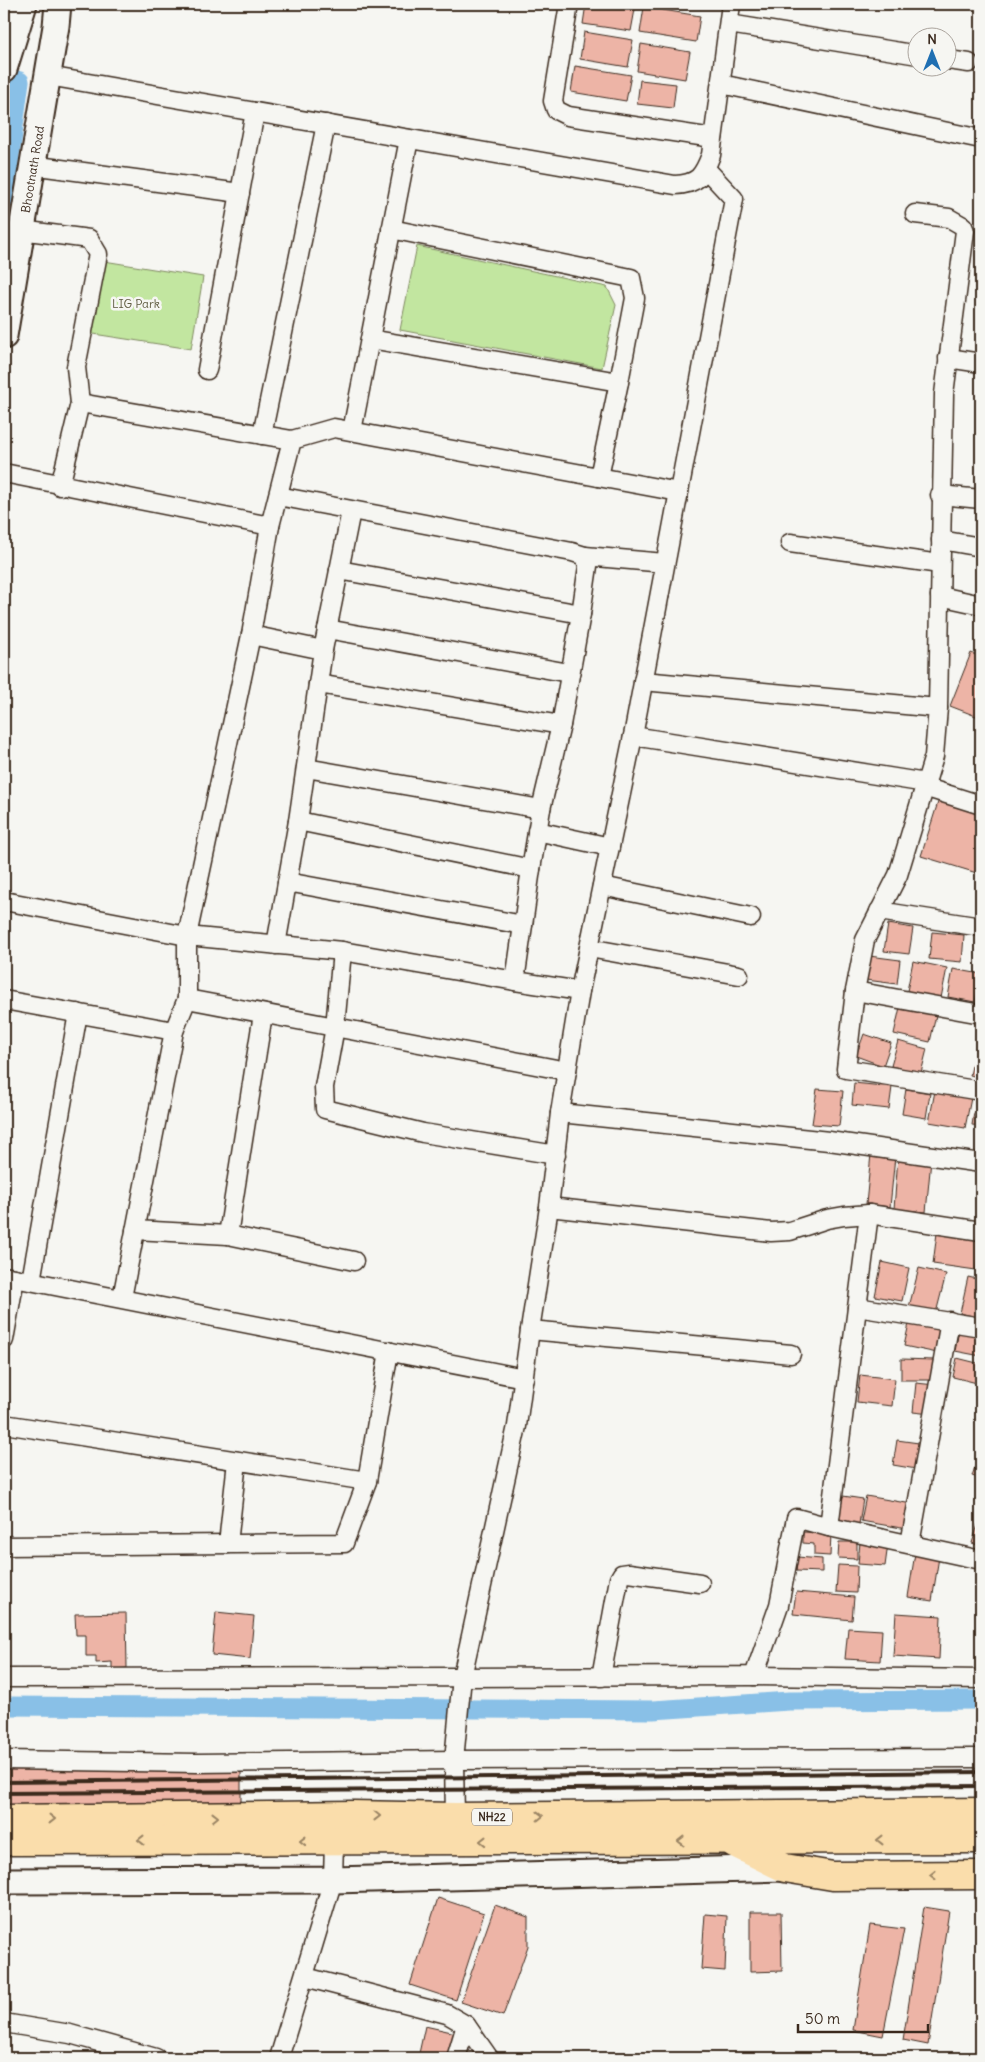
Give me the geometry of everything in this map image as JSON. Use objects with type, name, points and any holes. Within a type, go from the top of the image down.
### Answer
[{"type":"highway","name":"NH22","points":[[4,1819],[343,1816],[455,1818],[981,1812]]},
{"type":"highway","points":[[730,1841],[981,1839]]},
{"type":"highway","name":"NH22","points":[[4,1840],[730,1841],[785,1868],[833,1876],[981,1875]]},
{"type":"street","points":[[4,68],[13,34],[24,4]]},
{"type":"street","name":"Bhootnath Road","points":[[4,336],[48,76],[58,4]]},
{"type":"street","points":[[568,4],[553,100],[556,110],[568,116],[714,138]]},
{"type":"street","points":[[48,76],[675,185],[695,182],[706,169],[711,155],[732,4]]},
{"type":"street","points":[[729,24],[908,53]]},
{"type":"street","points":[[958,61],[969,63]]},
{"type":"street","points":[[720,84],[981,139]]},
{"type":"street","points":[[207,370],[255,112]]},
{"type":"street","points":[[262,435],[326,124]]},
{"type":"street","points":[[352,431],[409,139]]},
{"type":"street","points":[[32,165],[240,193]]},
{"type":"street","points":[[455,1818],[454,1760],[461,1681],[517,1426],[549,1208],[560,1114],[580,991],[633,736],[734,200],[706,169]]},
{"type":"street","points":[[915,214],[949,218],[963,226],[964,231],[944,394],[940,495],[938,708],[934,756],[898,875],[865,940],[855,991],[846,1069],[981,1091]]},
{"type":"street","points":[[391,229],[631,278],[635,298],[599,477]]},
{"type":"street","points":[[21,230],[89,239],[98,254],[76,367],[80,403],[60,486]]},
{"type":"street","points":[[370,340],[619,382]]},
{"type":"street","points":[[948,358],[981,363]]},
{"type":"street","points":[[80,403],[292,440],[334,428],[679,492]]},
{"type":"street","points":[[122,1298],[174,1031],[187,999],[186,936],[251,635],[270,526],[292,440]]},
{"type":"street","points":[[4,473],[60,486],[270,526]]},
{"type":"street","points":[[940,495],[981,499]]},
{"type":"street","points":[[278,496],[585,556],[665,563]]},
{"type":"street","points":[[276,944],[298,821],[323,650],[351,511]]},
{"type":"street","points":[[941,540],[981,547]]},
{"type":"street","points":[[790,543],[940,564]]},
{"type":"street","points":[[516,981],[541,810],[561,725],[581,614],[588,566],[585,556]]},
{"type":"street","points":[[339,570],[581,614]]},
{"type":"street","points":[[940,596],[981,606]]},
{"type":"street","points":[[327,629],[570,673]]},
{"type":"street","points":[[251,635],[323,650]]},
{"type":"street","points":[[643,681],[938,708]]},
{"type":"street","points":[[318,684],[561,725]]},
{"type":"street","points":[[633,736],[925,785],[981,805]]},
{"type":"street","points":[[306,768],[541,810]]},
{"type":"street","points":[[298,821],[531,869]]},
{"type":"street","points":[[538,831],[610,847]]},
{"type":"street","points":[[287,882],[523,925]]},
{"type":"street","points":[[602,886],[751,917]]},
{"type":"street","points":[[4,901],[186,936],[342,951],[580,991]]},
{"type":"street","points":[[879,911],[981,926]]},
{"type":"street","points":[[589,948],[739,976]]},
{"type":"street","points":[[342,951],[335,1027],[324,1087],[325,1109],[423,1132],[556,1155]]},
{"type":"street","points":[[855,991],[981,1014]]},
{"type":"street","points":[[187,999],[567,1071]]},
{"type":"street","points":[[4,1000],[174,1031]]},
{"type":"street","points":[[4,1340],[16,1278],[78,1013]]},
{"type":"street","points":[[228,1235],[263,1014]]},
{"type":"street","points":[[560,1114],[829,1141],[981,1163]]},
{"type":"street","points":[[549,1208],[771,1232],[790,1231],[835,1217],[869,1214],[981,1231]]},
{"type":"street","points":[[829,1527],[869,1214]]},
{"type":"street","points":[[135,1230],[228,1235],[354,1261]]},
{"type":"street","points":[[16,1278],[524,1378]]},
{"type":"street","points":[[857,1307],[981,1327]]},
{"type":"street","points":[[910,1544],[950,1321]]},
{"type":"street","points":[[530,1330],[791,1354]]},
{"type":"street","points":[[4,1546],[344,1543],[367,1481],[389,1352]]},
{"type":"street","points":[[4,1424],[367,1481]]},
{"type":"street","points":[[228,1544],[237,1460]]},
{"type":"street","points":[[754,1676],[779,1605],[796,1518],[981,1560]]},
{"type":"street","points":[[601,1677],[619,1579],[622,1574],[629,1573],[700,1583]]},
{"type":"street","points":[[4,1678],[461,1681],[601,1677],[754,1676],[981,1679]]},
{"type":"street","points":[[4,1760],[197,1763],[981,1758]]},
{"type":"street","points":[[279,2058],[333,1880],[334,1841]]},
{"type":"street","points":[[4,1881],[333,1880],[785,1868]]},
{"type":"street","points":[[304,1977],[447,2014],[466,2025],[489,2058]]},
{"type":"street","points":[[4,2023],[70,2034],[156,2058]]},
{"type":"street","points":[[456,2058],[466,2025]]},
{"type":"green space","points":[[417,246],[607,287],[616,305],[602,368],[400,330]]},
{"type":"green space","name":"LIG Park","points":[[104,261],[203,277],[191,349],[87,333]]},
{"type":"building","points":[[586,4],[636,4],[631,31],[583,24]]},
{"type":"building","points":[[644,7],[700,16],[696,42],[640,33]]},
{"type":"building","points":[[584,32],[633,40],[628,67],[580,59]]},
{"type":"building","points":[[641,44],[690,52],[685,79],[637,71]]},
{"type":"building","points":[[575,66],[631,75],[626,101],[571,92]]},
{"type":"building","points":[[640,80],[676,84],[673,108],[637,104]]},
{"type":"building","points":[[971,653],[981,657],[981,718],[950,706]]},
{"type":"building","points":[[939,799],[981,812],[980,874],[921,856]]},
{"type":"building","points":[[888,924],[913,928],[909,954],[884,951]]},
{"type":"building","points":[[932,932],[964,935],[962,962],[929,959]]},
{"type":"building","points":[[869,956],[900,960],[897,984],[866,980]]},
{"type":"building","points":[[913,961],[947,968],[941,998],[907,991]]},
{"type":"building","points":[[953,969],[981,974],[975,1002],[948,997]]},
{"type":"building","points":[[900,1007],[936,1015],[930,1042],[894,1034]]},
{"type":"building","points":[[864,1034],[891,1043],[883,1066],[856,1056]]},
{"type":"building","points":[[898,1041],[927,1049],[921,1073],[891,1066]]},
{"type":"building","points":[[975,1052],[981,1053],[981,1078],[970,1075]]},
{"type":"building","points":[[854,1083],[892,1087],[889,1109],[852,1105]]},
{"type":"building","points":[[817,1089],[843,1091],[839,1126],[812,1124]]},
{"type":"building","points":[[906,1089],[930,1093],[926,1118],[902,1114]]},
{"type":"building","points":[[935,1091],[971,1098],[965,1128],[929,1122]]},
{"type":"building","points":[[981,1112],[981,1126],[972,1125],[974,1113]]},
{"type":"building","points":[[871,1154],[895,1156],[890,1207],[866,1204]]},
{"type":"building","points":[[898,1157],[931,1160],[926,1212],[894,1209]]},
{"type":"building","points":[[937,1233],[980,1240],[976,1270],[933,1264]]},
{"type":"building","points":[[882,1262],[909,1268],[902,1301],[875,1296]]},
{"type":"building","points":[[919,1268],[946,1274],[936,1313],[909,1307]]},
{"type":"building","points":[[968,1277],[981,1280],[981,1318],[960,1313]]},
{"type":"building","points":[[910,1319],[947,1326],[942,1354],[904,1346]]},
{"type":"building","points":[[960,1325],[981,1329],[981,1356],[955,1351]]},
{"type":"building","points":[[957,1358],[981,1364],[981,1384],[953,1377]]},
{"type":"building","points":[[901,1359],[934,1360],[934,1380],[901,1380]]},
{"type":"building","points":[[860,1375],[895,1379],[892,1406],[857,1402]]},
{"type":"building","points":[[916,1383],[935,1385],[931,1414],[913,1412]]},
{"type":"building","points":[[897,1440],[926,1444],[922,1470],[893,1465]]},
{"type":"building","points":[[981,1449],[981,1479],[972,1476]]},
{"type":"building","points":[[843,1496],[863,1499],[859,1524],[838,1521]]},
{"type":"building","points":[[866,1496],[918,1505],[913,1530],[861,1521]]},
{"type":"building","points":[[981,1516],[981,1546],[972,1543]]},
{"type":"building","points":[[803,1532],[831,1533],[830,1556],[814,1555],[814,1544],[803,1543]]},
{"type":"building","points":[[839,1542],[857,1542],[857,1559],[838,1558]]},
{"type":"building","points":[[860,1542],[888,1544],[885,1566],[858,1564]]},
{"type":"building","points":[[915,1553],[939,1557],[932,1601],[908,1597]]},
{"type":"building","points":[[797,1557],[822,1559],[822,1572],[796,1571]]},
{"type":"building","points":[[838,1565],[857,1566],[856,1593],[836,1592]]},
{"type":"building","points":[[796,1592],[854,1597],[852,1620],[793,1614]]},
{"type":"building","points":[[216,1612],[254,1616],[250,1659],[212,1655]]},
{"type":"building","points":[[126,1613],[127,1668],[112,1669],[112,1662],[96,1663],[96,1656],[86,1656],[86,1635],[76,1635],[75,1614]]},
{"type":"building","points":[[896,1613],[941,1616],[939,1659],[893,1656]]},
{"type":"building","points":[[848,1628],[882,1630],[880,1661],[845,1659]]},
{"type":"building","points":[[4,1757],[241,1757],[241,1811],[4,1812]]},
{"type":"building","points":[[438,1898],[484,1913],[456,2000],[410,1985]]},
{"type":"building","points":[[495,1905],[528,1917],[528,1946],[503,2016],[461,2002]]},
{"type":"building","points":[[924,1907],[949,1911],[928,2045],[903,2040]]},
{"type":"building","points":[[750,1912],[781,1912],[782,1971],[750,1972]]},
{"type":"building","points":[[705,1914],[727,1916],[725,1971],[701,1969]]},
{"type":"building","points":[[870,1925],[904,1929],[883,2036],[853,2030]]},
{"type":"building","points":[[425,2026],[456,2033],[450,2058],[418,2058]]},
{"type":"waterway","points":[[4,76],[20,81],[4,200]]},
{"type":"waterway","points":[[4,1706],[653,1710],[789,1701],[981,1700]]},
{"type":"railway","points":[[4,1782],[981,1772]]},
{"type":"railway","points":[[4,1793],[981,1786]]}]
